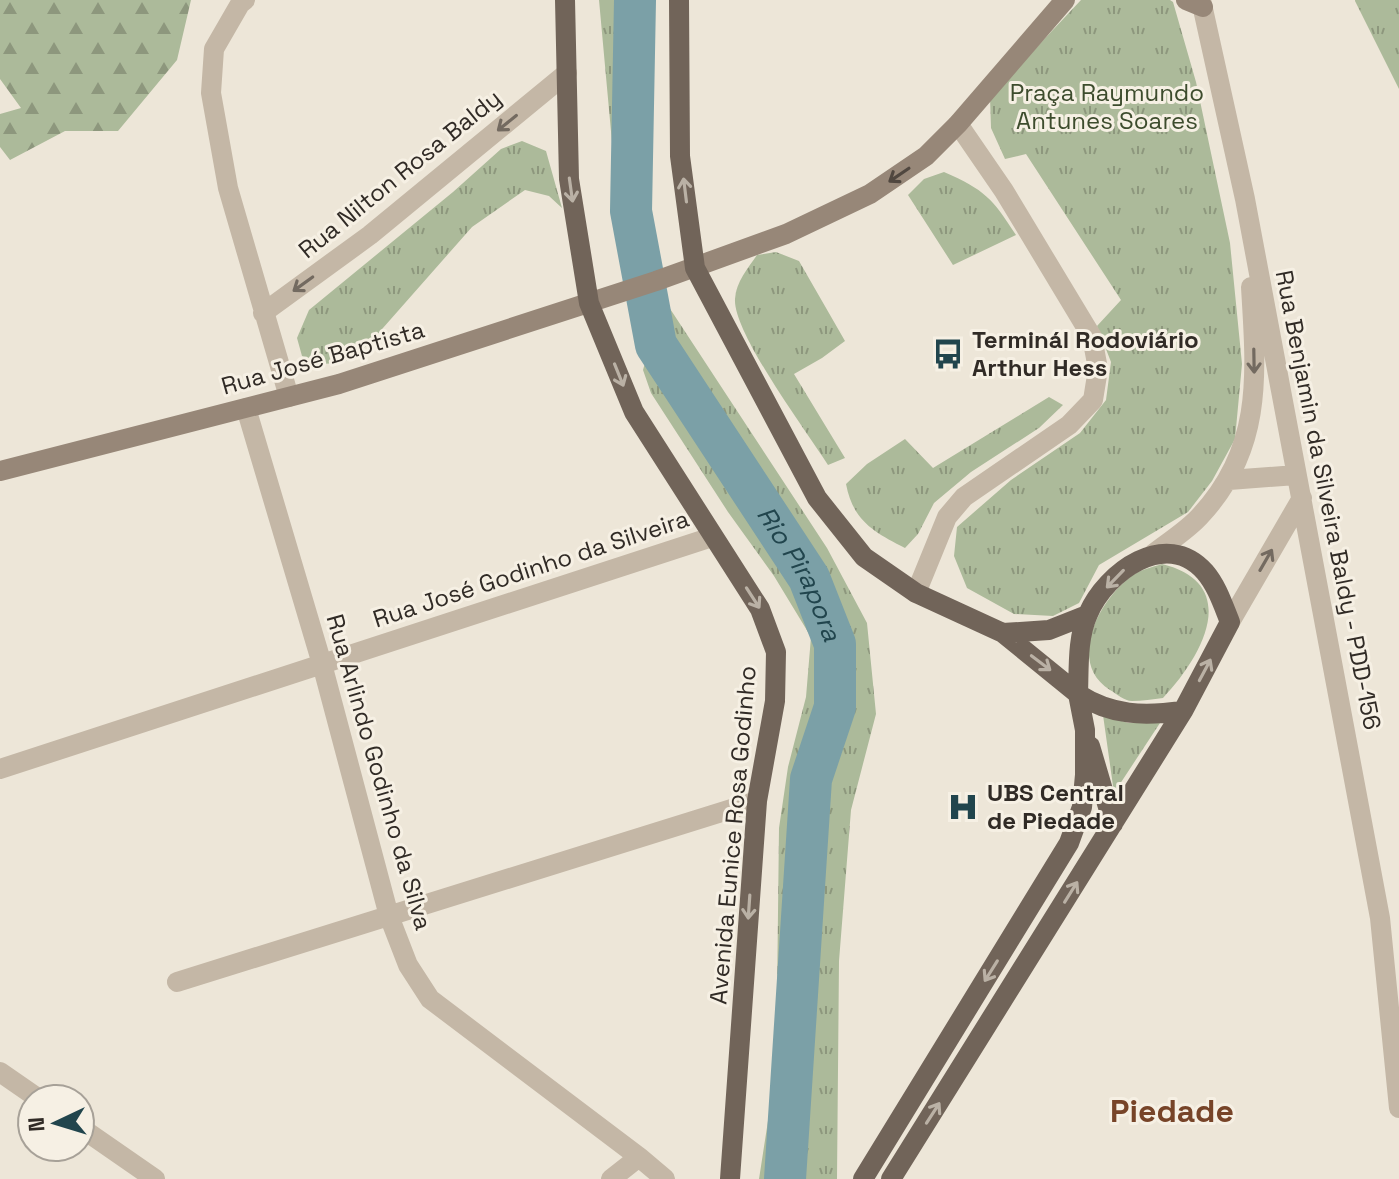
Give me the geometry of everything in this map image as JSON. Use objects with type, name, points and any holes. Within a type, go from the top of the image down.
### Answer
[{"type":"main road","name":"Avenida Eunice Rosa Godinho","points":[[565,0],[569,179],[589,303],[634,412],[760,609],[776,652],[775,701],[757,801],[730,1179]]},
{"type":"main road","points":[[679,0],[680,156],[695,268],[817,498],[864,557],[916,593],[1003,633],[1096,705],[1121,713],[1150,715],[1183,711]]},
{"type":"main road","points":[[891,1179],[1113,824],[1183,711],[1230,622],[1221,597],[1204,571],[1182,556],[1153,554],[1128,565],[1105,589],[1087,615],[1080,653],[1078,694],[1085,730],[1113,824]]},
{"type":"main road","points":[[1003,633],[1049,630],[1087,615]]},
{"type":"main road","points":[[863,1179],[1069,843],[1082,807],[1085,730]]},
{"type":"street","points":[[245,0],[214,49],[211,93],[228,188],[289,397]]},
{"type":"street","points":[[695,268],[786,234],[870,194],[926,156],[958,124],[1065,0]]},
{"type":"street","name":"Rua Benjamin da Silveira Baldy - PDD-156","points":[[1197,2],[1245,199],[1380,918],[1399,1108]]},
{"type":"street","name":"Rua Nilton Rosa Baldy","points":[[263,313],[370,235],[567,73]]},
{"type":"street","points":[[916,593],[947,517],[964,497],[1069,425],[1093,400],[1098,369],[1092,337],[1004,191],[958,124]]},
{"type":"street","points":[[1153,554],[1200,517],[1229,480],[1250,425],[1254,394],[1254,332],[1245,199]]},
{"type":"street","name":"Rua José Baptista","points":[[0,471],[339,384],[695,268]]},
{"type":"street","points":[[1250,425],[1284,401]]},
{"type":"street","name":"Rua Arlindo Godinho da Silva","points":[[246,408],[322,664],[389,916],[408,965],[430,999],[665,1179]]},
{"type":"street","points":[[1229,480],[1296,475]]},
{"type":"street","points":[[1230,622],[1302,498]]},
{"type":"street","name":"Rua José Godinho da Silveira","points":[[0,769],[712,537]]},
{"type":"street","points":[[177,982],[757,801]]},
{"type":"street","points":[[96,1138],[155,1179]]},
{"type":"street","points":[[611,1179],[639,1157]]},
{"type":"green space","points":[[0,0],[191,0],[177,60],[118,131],[65,131],[10,160],[0,147],[0,114],[21,108],[0,79]]},
{"type":"green space","points":[[599,0],[649,0],[651,238],[622,252]]},
{"type":"green space","name":"Praça Raymundo Antunes Soares","points":[[1081,0],[1173,2],[1196,82],[1230,243],[1242,364],[1235,439],[1212,481],[1188,512],[1099,565],[1079,603],[1053,616],[1014,614],[967,588],[954,556],[957,527],[1011,480],[1080,433],[1106,400],[1111,362],[1097,326],[1121,300],[1026,154],[1005,159],[991,128],[990,97]]},
{"type":"green space","points":[[1399,0],[1399,89],[1355,1]]},
{"type":"green space","points":[[522,141],[546,151],[562,208],[549,196],[525,190],[472,227],[368,345],[343,363],[317,364],[302,356],[297,338],[309,310],[501,149]]},
{"type":"green space","points":[[944,172],[986,196],[1016,235],[953,265],[908,195],[924,179]]},
{"type":"green space","points":[[776,252],[799,261],[845,341],[794,374],[845,458],[828,465],[758,358],[738,315],[735,299],[743,276],[757,255]]},
{"type":"green space","points":[[663,298],[827,548],[867,623],[876,714],[851,810],[839,961],[837,1179],[759,1179],[772,1095],[777,996],[779,828],[788,767],[806,697],[811,637],[774,576],[728,512],[651,393],[643,370]]},
{"type":"green space","points":[[1049,397],[1063,405],[1039,428],[971,472],[934,503],[918,534],[905,548],[866,524],[854,507],[846,484],[867,464],[905,439],[933,468]]},
{"type":"green space","points":[[1162,564],[1187,574],[1202,588],[1208,604],[1208,623],[1191,663],[1163,698],[1129,701],[1097,678],[1090,664],[1092,631],[1099,615],[1120,586],[1136,573]]},
{"type":"green space","points":[[1103,715],[1128,723],[1160,723],[1114,793]]},
{"type":"waterway","name":"Rio Pirapora","points":[[635,0],[631,211],[656,345],[809,578],[835,644],[835,707],[811,779],[785,1179]]},
{"type":"place","name":"Terminál Rodoviário Arthur Hess","points":[[948,354]]},
{"type":"place","name":"UBS Central de Piedade","points":[[963,807]]},
{"type":"district","name":"Piedade","points":[[1172,1111]]}]
